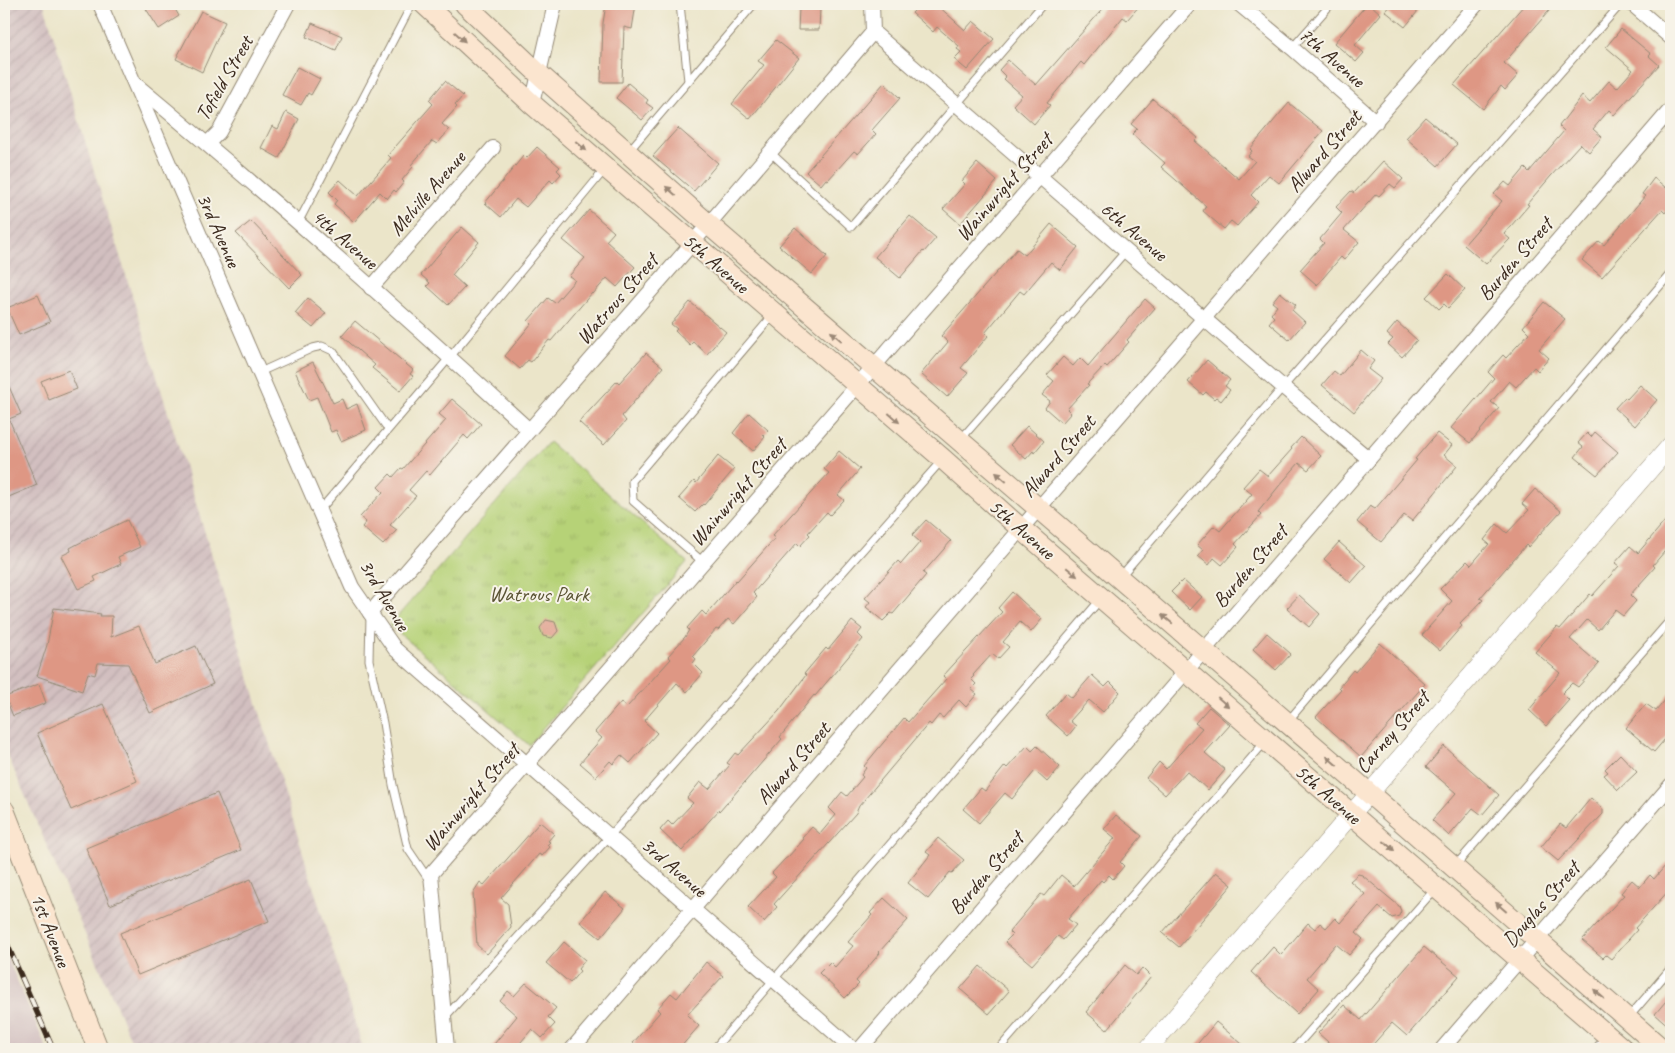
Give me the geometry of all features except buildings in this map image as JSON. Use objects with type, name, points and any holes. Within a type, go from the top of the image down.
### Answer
[{"type":"main road","name":"5th Avenue","points":[[424,4],[532,104],[1520,959],[1601,1042],[1623,1049]]},
{"type":"main road","name":"5th Avenue","points":[[465,4],[539,74],[708,224],[873,368],[1204,650],[1662,1049]]},
{"type":"main road","name":"1st Avenue","points":[[4,810],[98,1049]]},
{"type":"street","name":"3rd Avenue","points":[[100,4],[132,82],[260,372],[352,587],[395,650],[853,1049]]},
{"type":"street","name":"Tofield Street","points":[[207,144],[219,132],[288,4]]},
{"type":"street","points":[[532,104],[555,4]]},
{"type":"street","points":[[872,4],[873,32]]},
{"type":"street","name":"Wainwright Street","points":[[447,1049],[431,874],[1190,4]]},
{"type":"street","name":"7th Avenue","points":[[1238,4],[1292,48],[1376,122]]},
{"type":"street","name":"Alward Street","points":[[572,1049],[1477,4]]},
{"type":"street","points":[[1632,4],[1671,38]]},
{"type":"street","name":"6th Avenue","points":[[873,32],[1039,177],[1369,459]]},
{"type":"street","name":"Watrous Street","points":[[370,613],[693,243],[873,32]]},
{"type":"street","name":"4th Avenue","points":[[132,82],[207,144],[450,357],[529,430]]},
{"type":"street","name":"Burden Street","points":[[860,1049],[1671,109]]},
{"type":"street","name":"Melville Avenue","points":[[371,288],[493,148]]},
{"type":"street","name":"Carney Street","points":[[1148,1049],[1671,445]]},
{"type":"street","name":"Douglas Street","points":[[1442,1049],[1671,785]]},
{"type":"lane","points":[[298,224],[412,4]]},
{"type":"lane","points":[[680,4],[688,82]]},
{"type":"lane","points":[[627,153],[754,4]]},
{"type":"lane","points":[[769,152],[851,227],[1043,4]]},
{"type":"lane","points":[[1292,48],[1331,4]]},
{"type":"lane","points":[[1119,578],[1283,387],[1621,4]]},
{"type":"lane","points":[[320,510],[450,357],[606,168]]},
{"type":"lane","points":[[959,441],[1126,251]]},
{"type":"lane","points":[[1287,722],[1671,273]]},
{"type":"lane","points":[[703,562],[633,501],[632,481],[774,314]]},
{"type":"lane","points":[[260,372],[313,348],[322,346],[333,351],[388,429]]},
{"type":"lane","points":[[444,1017],[609,837],[943,459]]},
{"type":"lane","points":[[714,1049],[1102,598]]},
{"type":"lane","points":[[370,613],[369,660],[408,849],[432,884]]},
{"type":"lane","points":[[1454,867],[1671,619]]},
{"type":"lane","points":[[999,1049],[1266,740]]},
{"type":"lane","points":[[1294,1049],[1437,887]]},
{"type":"lane","points":[[1627,1019],[1671,968]]},
{"type":"shaded area","points":[[4,4],[44,4],[363,1049],[135,1049],[4,747]]},
{"type":"shaded area","points":[[4,950],[47,1049],[4,1049]]},
{"type":"green space","name":"Watrous Park","points":[[549,442],[687,562],[529,745],[390,625]]},
{"type":"railway","points":[[4,937],[53,1049]]}]
